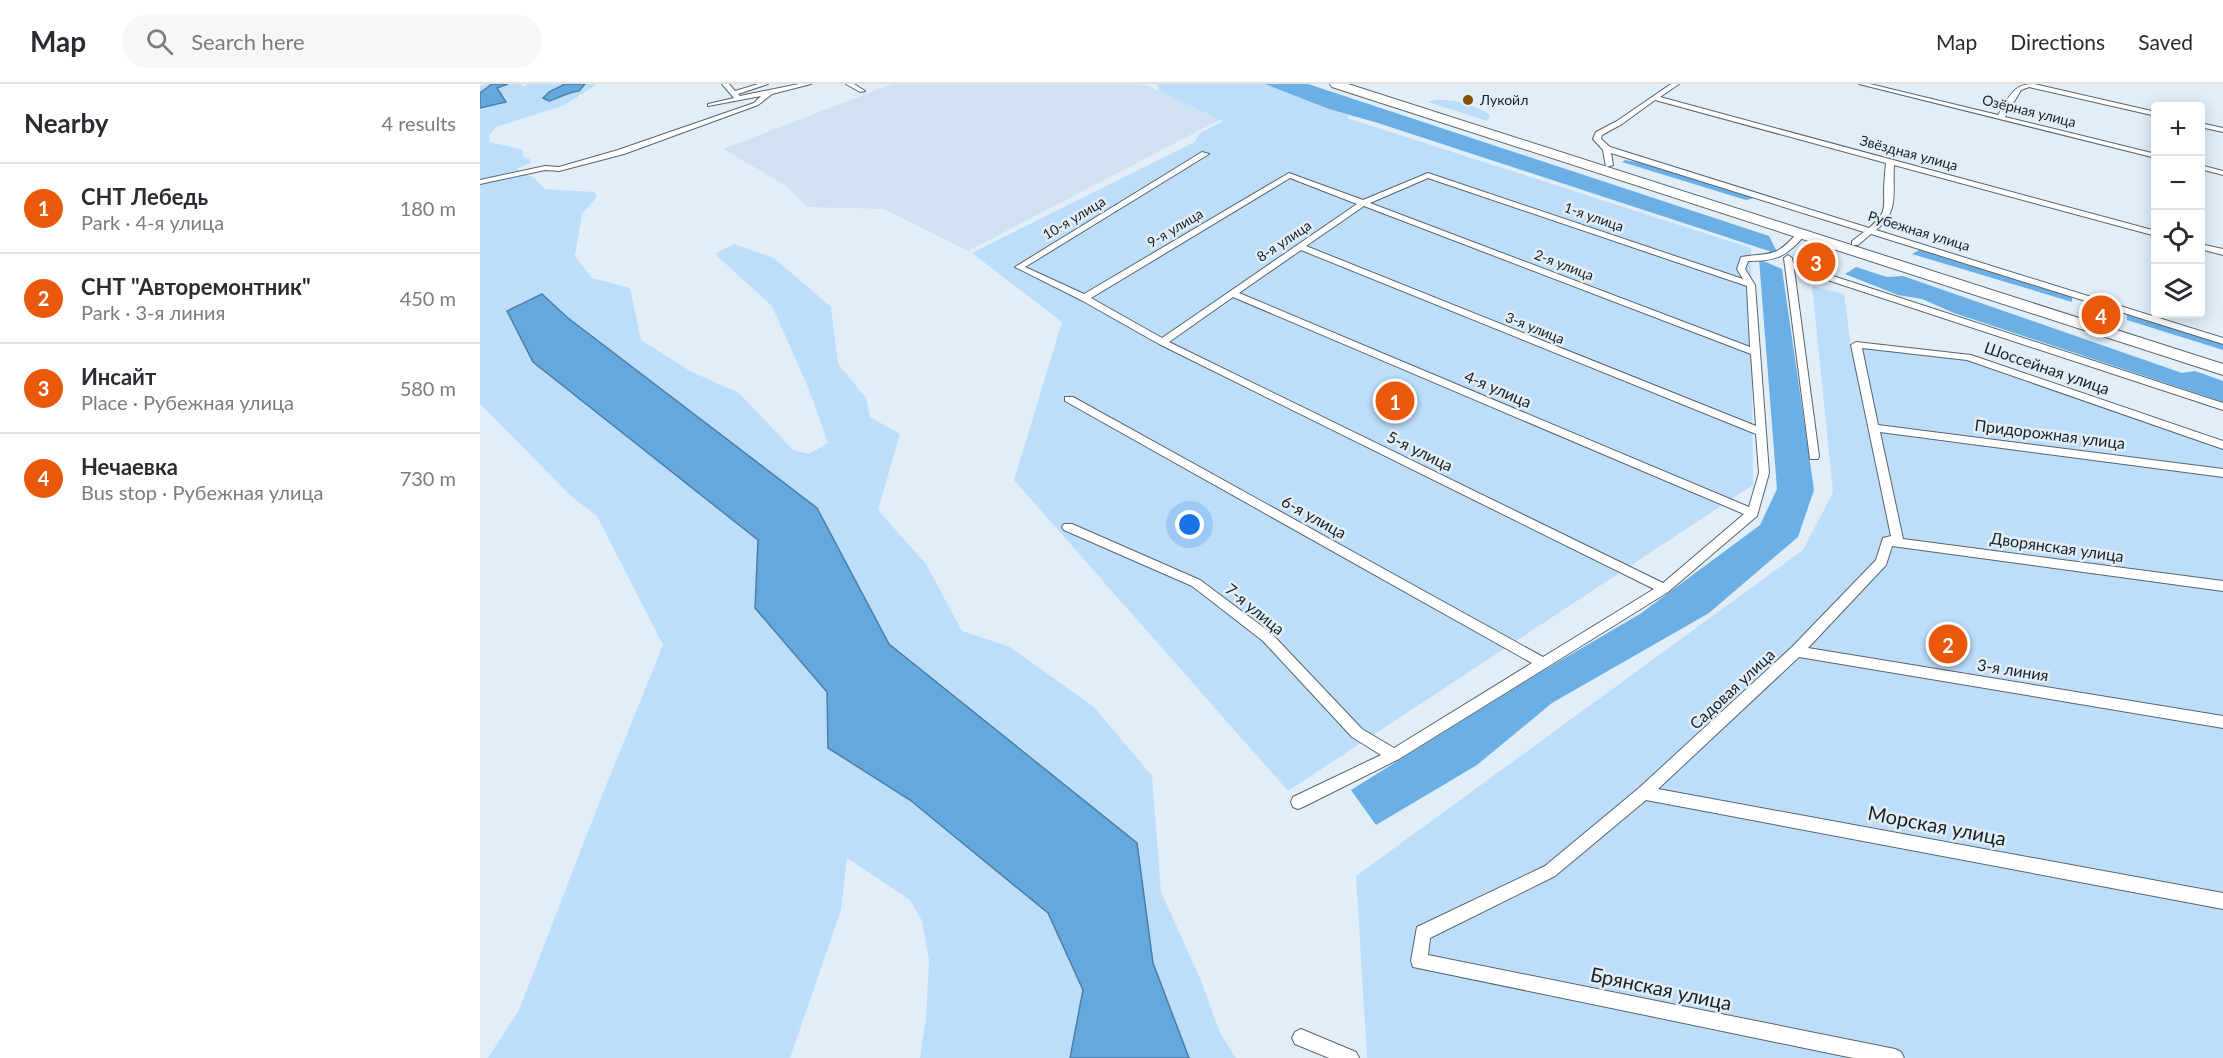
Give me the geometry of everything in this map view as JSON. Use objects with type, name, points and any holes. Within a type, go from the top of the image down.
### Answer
[{"type":"highway","points":[[1336,84],[2223,370]]},
{"type":"highway","points":[[1343,84],[1377,92]]},
{"type":"highway","points":[[1352,84],[2223,360]]},
{"type":"highway","points":[[1419,110],[1485,130],[1491,131],[1492,128]]},
{"type":"street","points":[[725,84],[740,99]]},
{"type":"street","points":[[734,93],[765,84]]},
{"type":"street","points":[[710,105],[808,84]]},
{"type":"street","points":[[849,84],[862,91]]},
{"type":"street","points":[[1609,165],[1607,149],[1597,139],[1599,134],[1614,127],[1656,98],[1662,91],[1676,84]]},
{"type":"street","name":"Озёрная улица","points":[[1862,84],[2151,155]]},
{"type":"street","points":[[2001,117],[2018,89],[2027,84],[2151,113]]},
{"type":"street","points":[[480,182],[545,168],[559,169],[621,152],[756,104],[769,93]]},
{"type":"street","name":"Звёздная улица","points":[[1656,98],[2151,233]]},
{"type":"street","points":[[2205,125],[2223,130]]},
{"type":"street","name":"Рубежная улица","points":[[1607,149],[2223,340]]},
{"type":"street","name":"10-я улица","points":[[1084,298],[1019,267],[1205,154]]},
{"type":"street","points":[[1855,243],[1882,220],[1890,205],[1888,193],[1890,161]]},
{"type":"street","points":[[2205,168],[2223,173]]},
{"type":"street","name":"9-я улица","points":[[1084,298],[1289,175],[1363,203]]},
{"type":"street","name":"8-я улица","points":[[1162,342],[1363,203],[1428,175]]},
{"type":"street","name":"1-я улица","points":[[1428,175],[1751,285]]},
{"type":"street","name":"2-я улица","points":[[1363,203],[1755,352]]},
{"type":"street","points":[[1298,802],[1394,755],[1665,589],[1753,513],[1764,473],[1751,285],[1741,269],[1744,259],[1771,259],[1787,252],[1802,233]]},
{"type":"street","name":"3-я улица","points":[[1299,246],[1761,432]]},
{"type":"street","points":[[2205,247],[2223,252]]},
{"type":"street","points":[[1787,252],[1814,456]]},
{"type":"street","points":[[1789,265],[2223,407]]},
{"type":"street","name":"4-я улица","points":[[1232,293],[1753,513]]},
{"type":"street","points":[[1084,298],[1162,342]]},
{"type":"street","name":"5-я улица","points":[[1162,342],[1665,589]]},
{"type":"street","name":"Садовая улица","points":[[1419,961],[1423,933],[1550,871],[1644,793],[1797,651],[1882,562],[1887,541],[1897,539],[1856,345]]},
{"type":"street","name":"Шоссейная улица","points":[[1856,345],[1968,357],[2223,445]]},
{"type":"street","name":"6-я улица","points":[[1069,399],[1543,663]]},
{"type":"street","name":"Придорожная улица","points":[[1873,428],[2223,473]]},
{"type":"street","name":"7-я улица","points":[[1068,527],[1196,583],[1267,637],[1357,733],[1394,755]]},
{"type":"street","name":"Дворянская улица","points":[[1887,541],[2223,586]]},
{"type":"street","name":"3-я линия","points":[[1797,651],[2223,722]]},
{"type":"street","name":"Морская улица","points":[[1644,793],[2223,901]]},
{"type":"street","name":"Брянская улица","points":[[1419,961],[1895,1058]]},
{"type":"street","points":[[1301,1038],[1350,1058]]},
{"type":"shaded area","points":[[492,84],[508,84],[497,88],[506,102],[480,108],[480,93]]},
{"type":"shaded area","points":[[522,84],[522,87],[529,84],[597,84],[565,105],[496,127],[489,135],[490,142],[523,150],[523,157],[530,159],[530,163],[517,169],[535,179],[545,189],[594,192],[597,197],[582,214],[575,256],[592,278],[630,288],[641,340],[690,371],[739,393],[793,450],[809,454],[828,443],[808,387],[772,306],[715,254],[734,244],[774,258],[831,307],[838,364],[866,398],[870,417],[900,434],[878,510],[926,564],[962,631],[1010,647],[1094,707],[1152,776],[1161,892],[1200,978],[1221,1035],[1236,1058],[920,1058],[926,1018],[929,960],[922,921],[910,900],[847,858],[841,910],[790,1058],[488,1058],[519,1010],[663,645],[597,516],[571,496],[480,404],[480,86]]},
{"type":"shaded area","points":[[565,84],[585,84],[579,91],[549,101],[543,98],[549,92]]},
{"type":"shaded area","points":[[892,84],[1143,84],[1221,119],[968,251],[884,209],[807,207],[785,185],[723,149]]},
{"type":"shaded area","points":[[1157,84],[1265,84],[1350,115],[1347,118],[1751,248],[1753,485],[1288,791],[1014,480],[1062,322],[972,253],[1195,142],[1200,133],[1223,121],[1159,91]]},
{"type":"shaded area","points":[[1265,84],[1308,84],[1769,236],[1778,254],[1329,109]]},
{"type":"shaded area","points":[[1455,101],[1476,107],[1489,114],[1490,118],[1487,121],[1428,102]]},
{"type":"shaded area","points":[[1625,160],[1642,163],[1755,198],[1746,200],[1622,162]]},
{"type":"shaded area","points":[[1921,249],[2072,296],[2072,302],[1912,254]]},
{"type":"shaded area","points":[[1759,259],[1782,269],[1814,490],[1798,537],[1709,613],[1552,703],[1477,765],[1376,825],[1351,790],[1534,676],[1640,614],[1760,525],[1777,489]]},
{"type":"shaded area","points":[[1856,267],[1887,277],[1903,276],[2182,373],[2195,371],[2223,381],[2223,402],[1954,313],[1922,299],[1898,295],[1845,274]]},
{"type":"shaded area","points":[[1812,286],[1844,294],[1851,347],[1966,359],[2223,447],[2223,1058],[1367,1058],[1356,876],[1803,550],[1833,492]]},
{"type":"shaded area","points":[[542,294],[568,318],[817,508],[889,644],[1137,843],[1153,963],[1189,1058],[1070,1058],[1083,990],[1048,913],[910,800],[828,748],[827,692],[755,608],[758,540],[533,362],[507,311]]},
{"type":"shaded area","points":[[2127,313],[2223,343],[2223,350],[2127,320]]},
{"type":"place","name":"Лукойл","points":[[1468,100]]},
{"type":"place","name":"Инсайт","points":[[1816,262]]},
{"type":"place","name":"Нечаевка","points":[[2101,315]]},
{"type":"place","name":"СНТ Лебедь","points":[[1395,401]]},
{"type":"place","name":"СНТ \"Авторемонтник\"","points":[[1948,644]]}]
